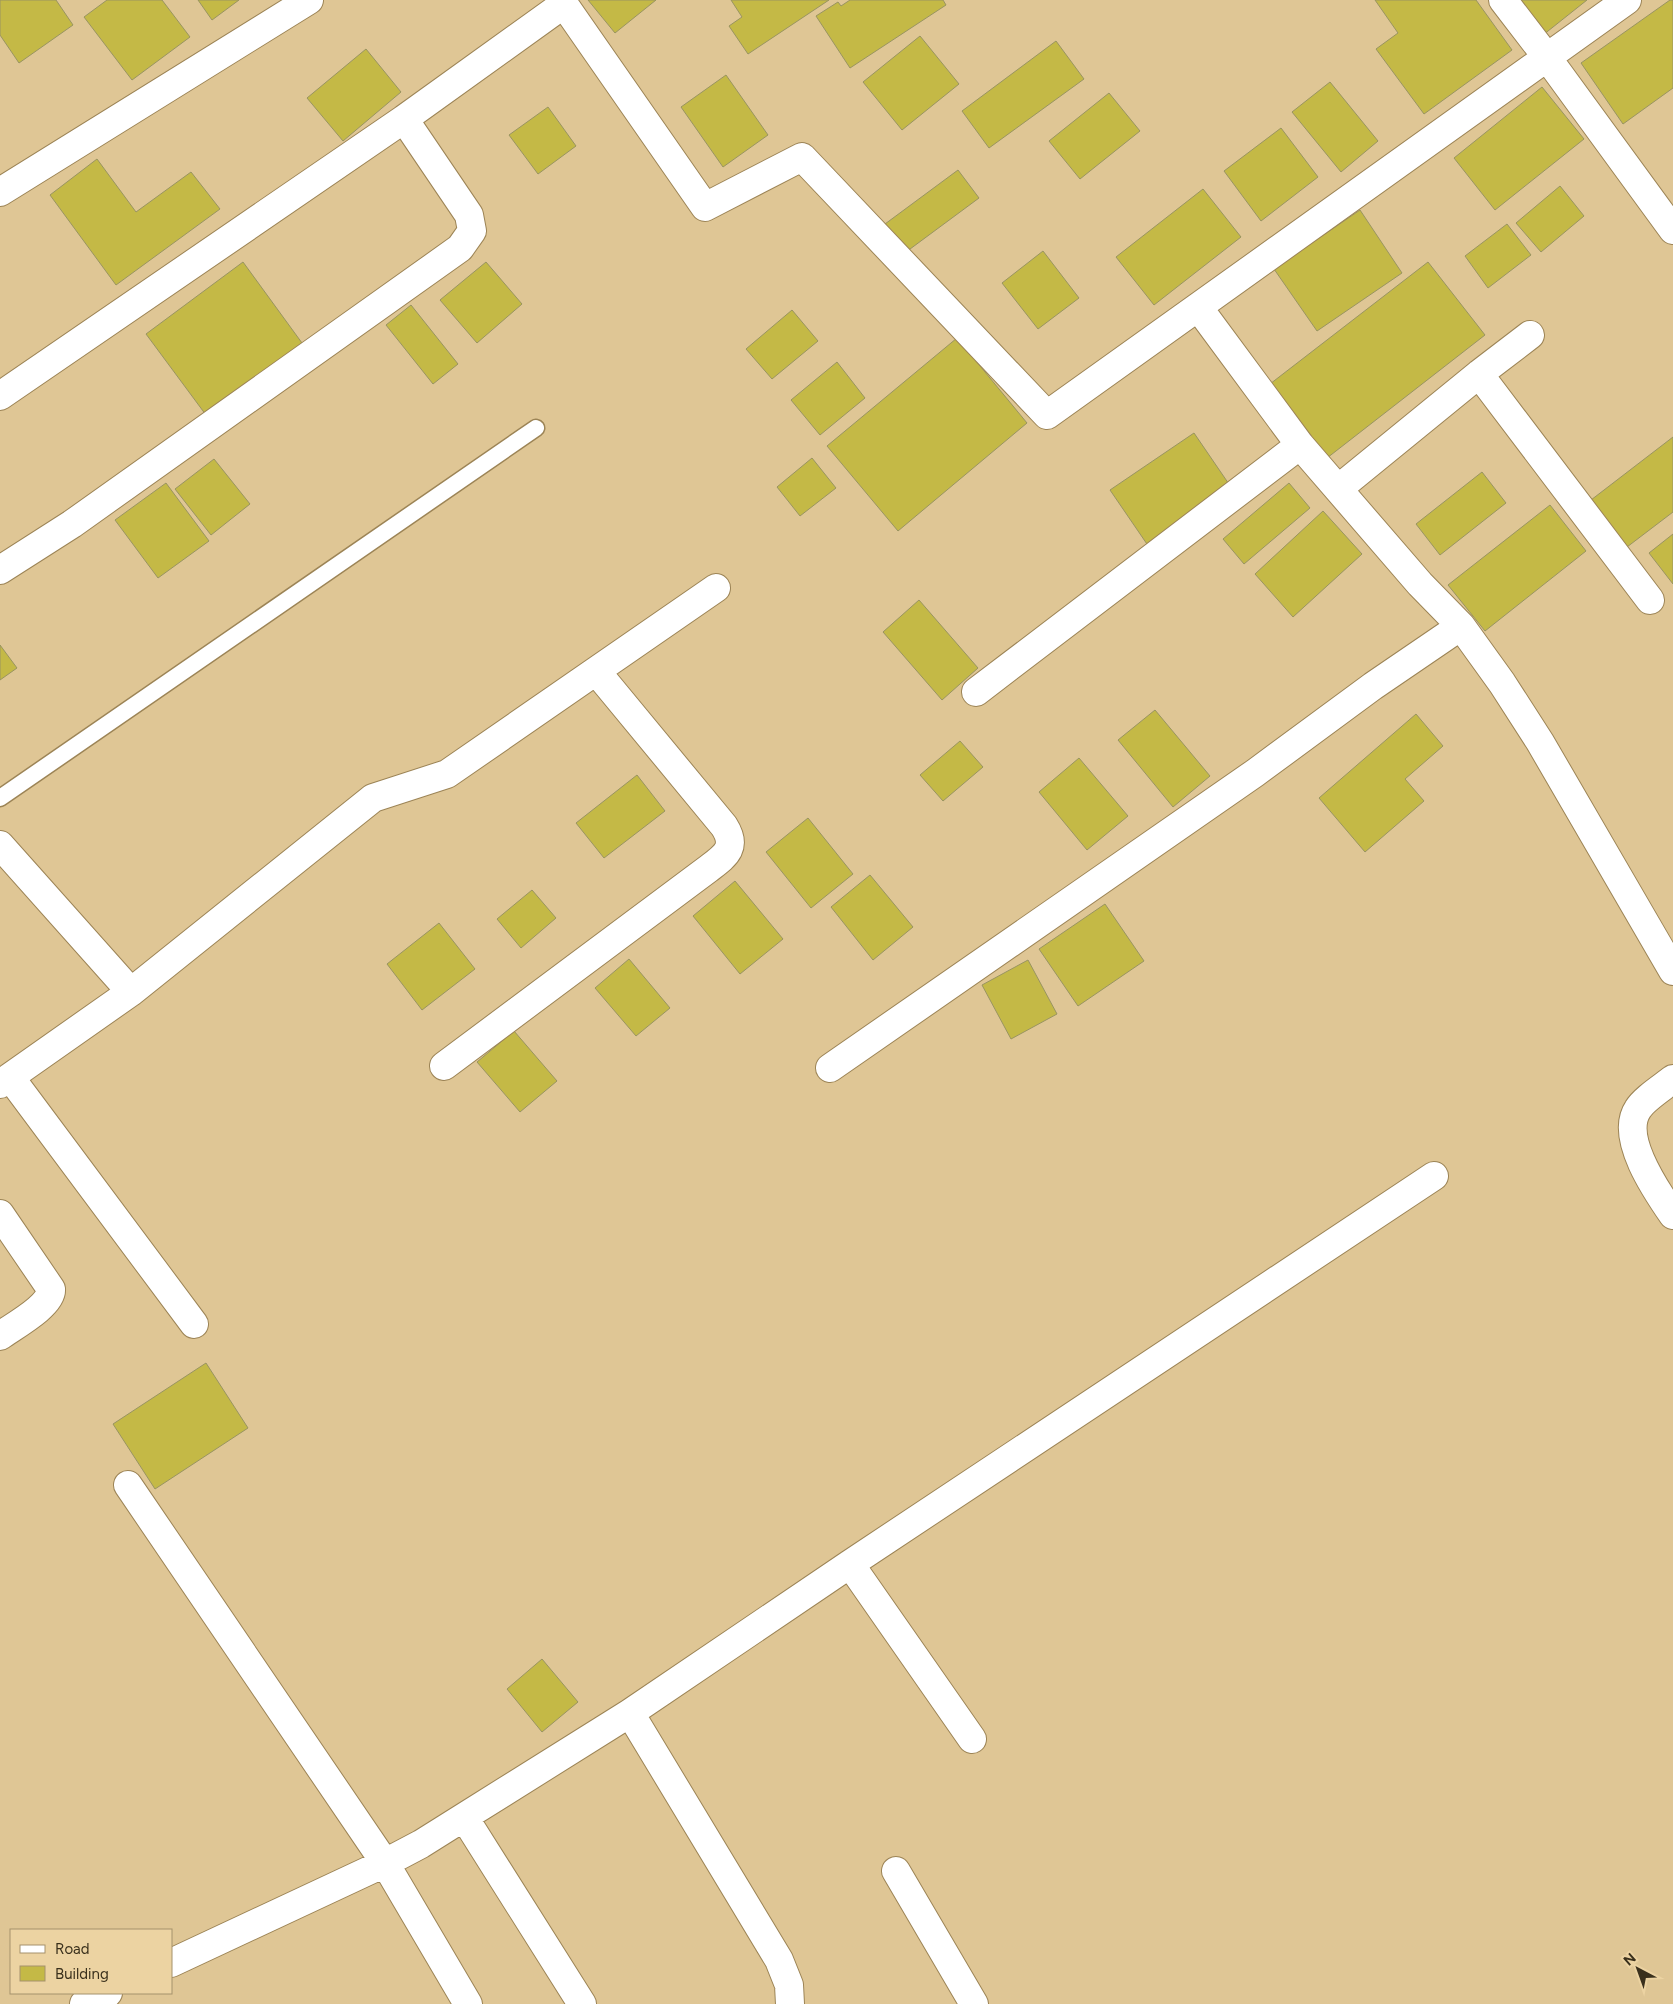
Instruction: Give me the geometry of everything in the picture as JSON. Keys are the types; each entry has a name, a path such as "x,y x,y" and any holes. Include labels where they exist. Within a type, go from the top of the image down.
{"street":[{"path":"0,192 309,0"},
{"path":"1503,0 1673,230"},
{"path":"0,396 404,119 563,2 705,207 802,157 1047,415 1546,56 1627,0"},
{"path":"0,570 72,524 460,248 472,232 470,215 404,119"},
{"path":"1198,307 1300,445 1420,584 1461,626 1502,683 1540,742 1673,971"},
{"path":"1338,489 1530,335"},
{"path":"1479,374 1650,600"},
{"path":"976,692 1300,445"},
{"path":"194,1324 5,1081 131,992 373,798 447,774 716,588"},
{"path":"830,1068 1255,773 1372,686 1461,626"},
{"path":"444,1066 719,860 729,850 730,839 724,826 596,671"},
{"path":"0,845 131,992"},
{"path":"1673,1079 1638,1109 1632,1125 1634,1141 1652,1183 1673,1215"},
{"path":"172,1963 422,1844 630,1713 850,1564 1434,1176"},
{"path":"0,1214 49,1285 52,1294 47,1303 0,1336"},
{"path":"128,1485 385,1863 468,2004"},
{"path":"850,1564 972,1739"},
{"path":"630,1713 779,1960 790,1985 790,2004"},
{"path":"464,1817 582,2004"},
{"path":"896,1871 974,2004"},
{"path":"84,2004 106,1994"}],"lane":[{"path":"0,798 536,428"}],"building":[{"path":"0,0 56,0 73,25 19,63 0,35"},
{"path":"107,0 162,0 190,37 132,80 84,17"},
{"path":"198,0 239,0 212,20"},
{"path":"588,0 656,0 615,33"},
{"path":"731,0 829,0 748,54 729,26 742,17"},
{"path":"850,0 943,0 946,5 850,68 816,16 838,2 841,6"},
{"path":"1375,0 1476,0 1512,50 1424,114 1376,49 1398,33"},
{"path":"1515,0 1587,0 1543,35"},
{"path":"1670,0 1673,0 1673,88 1623,124 1581,63"},
{"path":"920,36 959,84 902,130 863,82"},
{"path":"1056,41 1084,79 989,148 962,111"},
{"path":"366,49 401,92 343,141 307,98"},
{"path":"726,75 768,135 723,167 681,107"},
{"path":"1330,82 1378,141 1341,172 1292,112"},
{"path":"1542,87 1584,139 1495,210 1454,158"},
{"path":"1109,93 1140,131 1080,179 1049,141"},
{"path":"548,107 576,146 538,174 509,135"},
{"path":"1281,128 1318,177 1261,221 1224,171"},
{"path":"97,159 136,212 191,172 220,209 116,285 50,195"},
{"path":"958,170 979,198 906,252 885,224"},
{"path":"1560,186 1584,216 1541,252 1516,223"},
{"path":"1203,189 1241,237 1154,305 1116,257"},
{"path":"1360,210 1402,273 1317,331 1274,269"},
{"path":"1507,224 1531,255 1488,288 1465,256"},
{"path":"1043,251 1079,298 1038,329 1002,283"},
{"path":"243,262 302,343 206,415 146,334"},
{"path":"486,262 522,304 477,343 440,300"},
{"path":"1428,262 1485,335 1327,458 1270,384"},
{"path":"411,305 458,364 433,384 386,325"},
{"path":"792,310 818,341 772,379 746,349"},
{"path":"957,338 1027,423 898,531 827,446"},
{"path":"837,362 865,398 820,435 791,400"},
{"path":"1194,433 1233,490 1149,547 1110,490"},
{"path":"1673,437 1673,512 1627,547 1591,500"},
{"path":"812,458 836,488 800,516 777,487"},
{"path":"214,459 250,504 211,535 175,489"},
{"path":"1482,472 1506,503 1440,555 1416,524"},
{"path":"166,483 209,541 158,578 115,520"},
{"path":"1289,483 1310,508 1244,564 1223,539"},
{"path":"1550,505 1586,551 1485,631 1448,585"},
{"path":"1323,511 1362,554 1293,617 1255,574"},
{"path":"1673,534 1673,584 1649,553"},
{"path":"919,600 978,668 942,700 883,632"},
{"path":"0,645 17,668 0,680"},
{"path":"1155,710 1210,776 1173,807 1118,740"},
{"path":"1416,714 1443,746 1405,779 1424,801 1365,852 1319,798"},
{"path":"960,741 983,767 943,801 920,775"},
{"path":"1079,758 1128,816 1087,850 1039,792"},
{"path":"637,775 665,811 604,858 576,823"},
{"path":"808,818 853,874 811,908 766,852"},
{"path":"870,875 913,927 873,960 831,907"},
{"path":"735,881 783,939 740,974 693,916"},
{"path":"532,890 556,918 521,948 497,919"},
{"path":"1105,904 1144,961 1078,1006 1039,949"},
{"path":"439,923 475,969 422,1010 387,964"},
{"path":"629,959 670,1008 636,1036 595,988"},
{"path":"1028,960 1057,1014 1011,1039 982,985"},
{"path":"514,1031 557,1081 520,1112 477,1062"},
{"path":"206,1363 248,1428 155,1489 113,1424"},
{"path":"542,1659 578,1702 542,1732 507,1689"}]}
